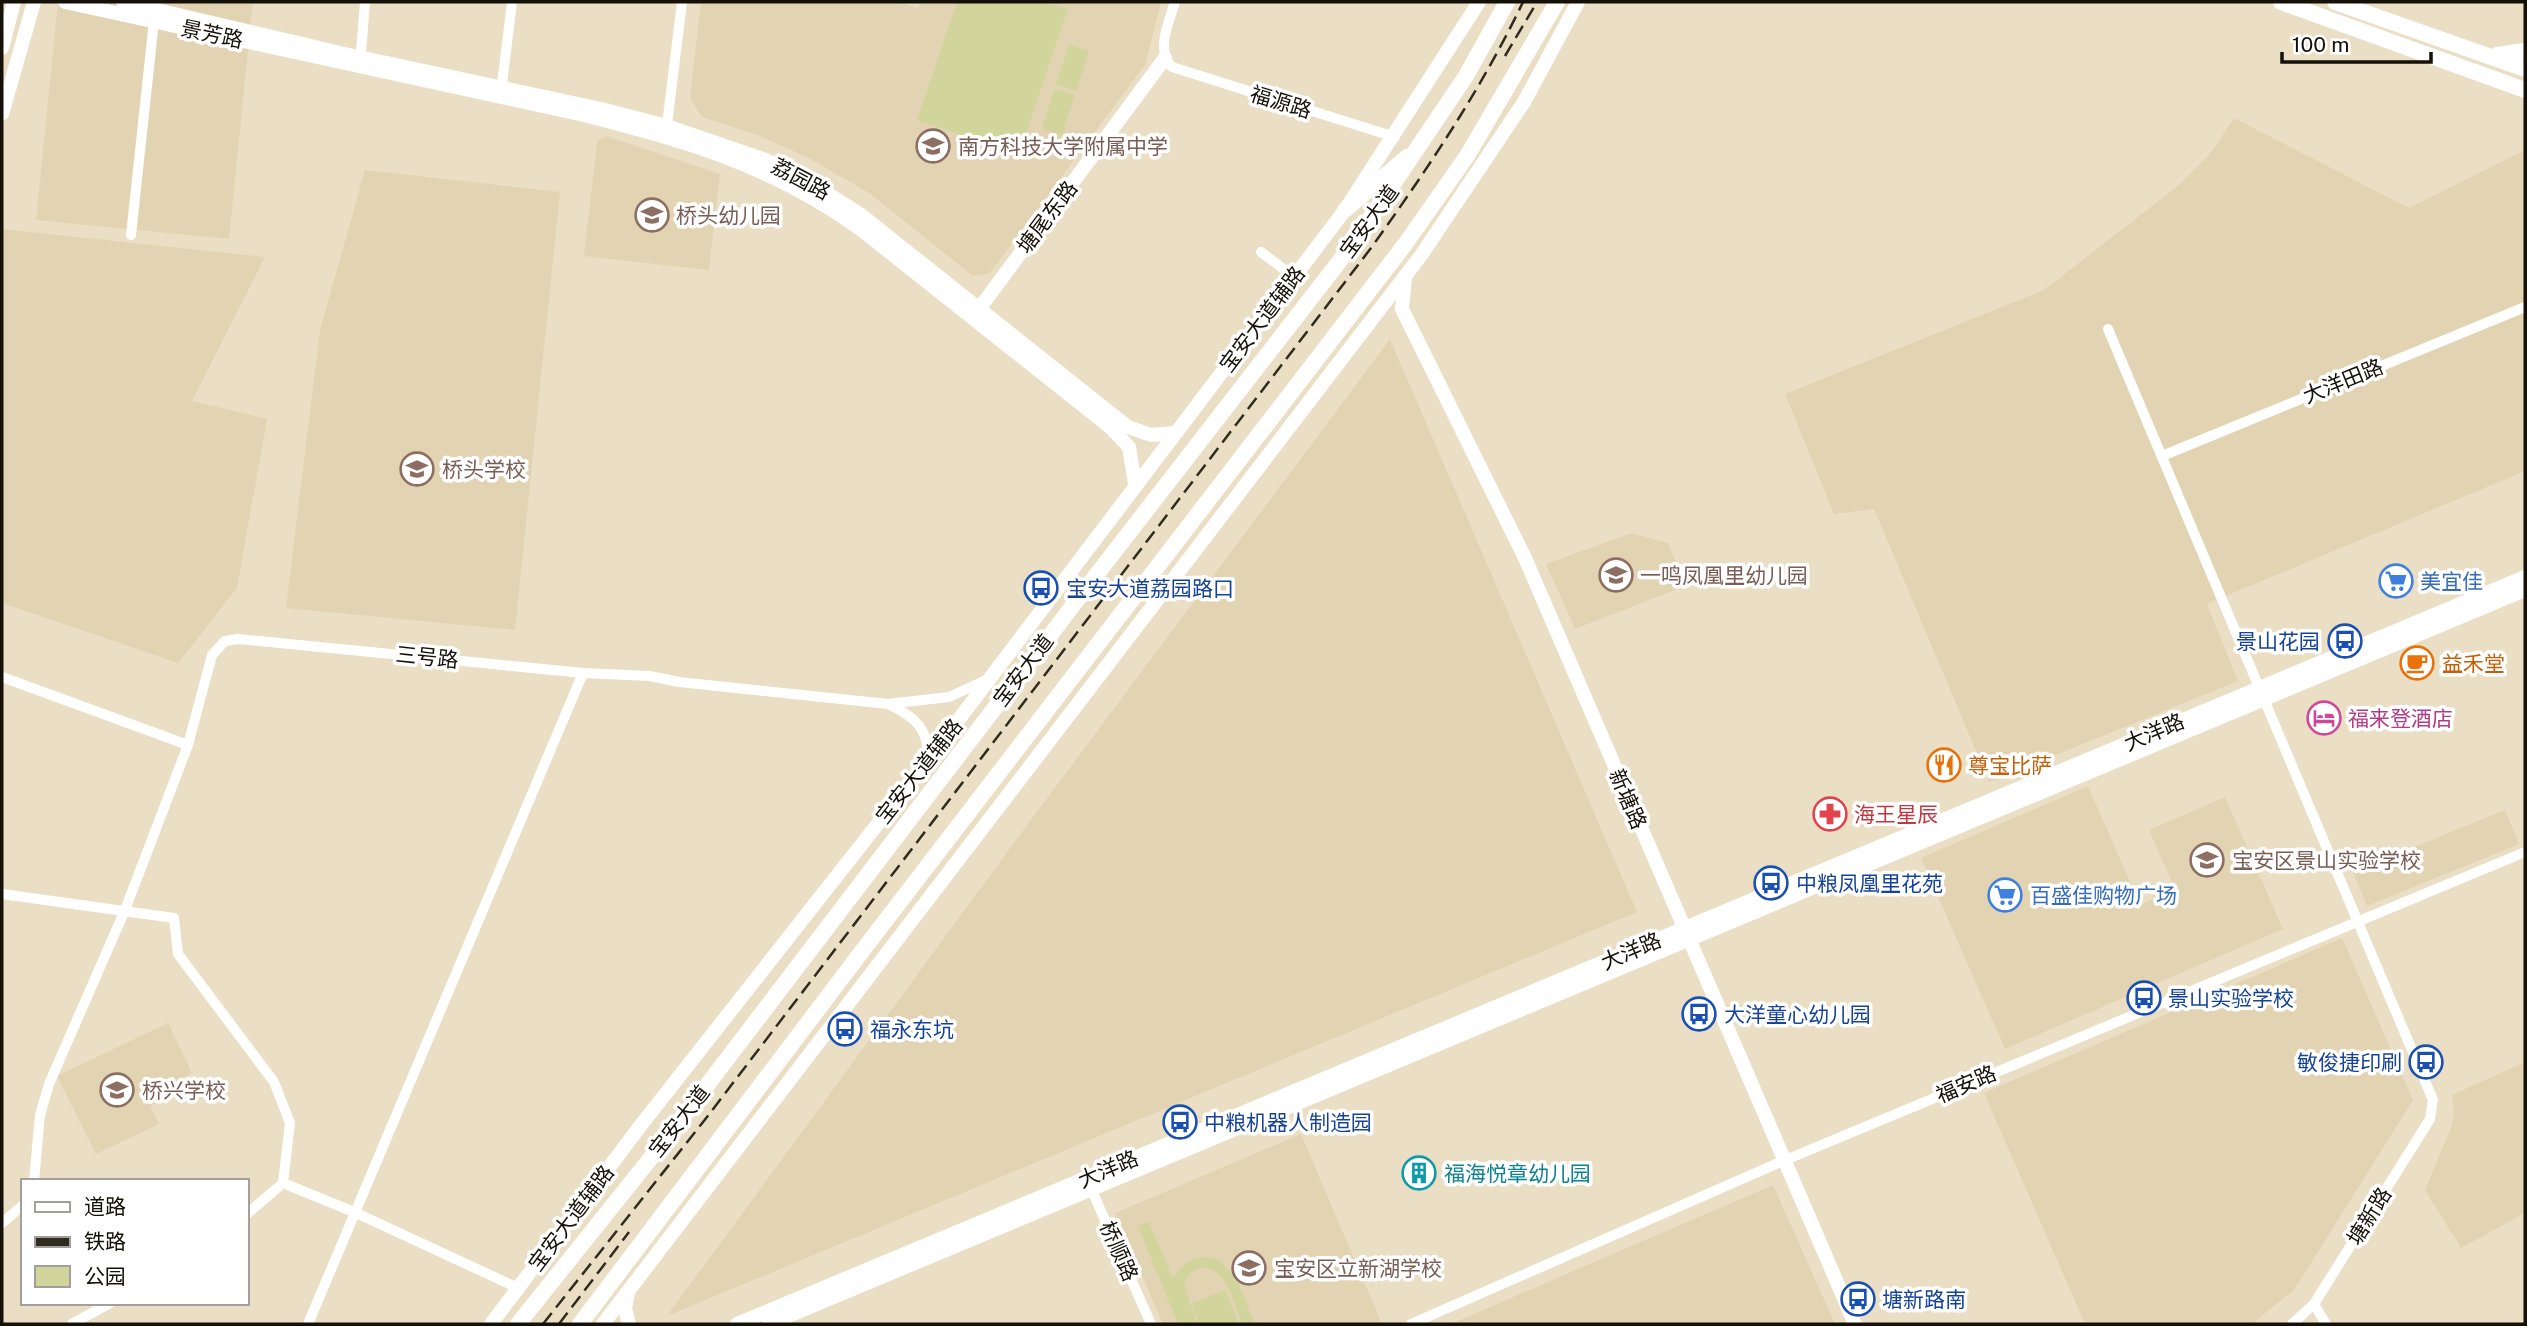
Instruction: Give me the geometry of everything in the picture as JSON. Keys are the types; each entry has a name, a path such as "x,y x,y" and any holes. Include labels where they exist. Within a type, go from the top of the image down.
{"main road":[{"name":"宝安大道","path":"518,1324 666,1139 1087,587 1352,246 1466,76 1507,2"},
{"name":"宝安大道","path":"580,1324 866,946 1406,243 1467,156 1557,2"},
{"path":"2281,2 2525,90"},
{"path":"2335,2 2525,69"},
{"path":"2480,53 2505,55 2525,51"},
{"path":"1345,211 1422,144"}],"street":[{"path":"2,48 14,2"},
{"path":"2,114 34,2"},
{"name":"景芳路","path":"65,2 155,11"},
{"name":"景芳路","path":"123,2 360,62"},
{"path":"360,62 365,2"},
{"path":"501,92 512,2"},
{"path":"666,131 682,2"},
{"name":"塘尾东路","path":"979,309 1167,61 1164,44 1175,2"},
{"name":"宝安大道辅路","path":"491,1324 641,1125 928,760 1135,484 1345,211 1395,137 1479,2"},
{"path":"603,1324 1405,277 1484,166 1524,102 1578,2"},
{"path":"131,235 155,11"},
{"name":"福源路","path":"1167,61 1185,73 1395,137"},
{"name":"荔园路","path":"360,62 666,131 763,159 825,190 861,215 1128,427 1151,435 1174,433"},
{"name":"荔园路","path":"666,131 800,188 863,231 1120,436 1131,454 1135,484"},
{"path":"1261,252 1294,277"},
{"name":"新塘路","path":"1405,277 1402,309 1525,558 1855,1324"},
{"name":"大洋田路","path":"2162,456 2525,307"},
{"path":"2108,329 2358,922"},
{"name":"大洋路","path":"2262,694 2525,577"},
{"name":"大洋路","path":"769,1324 1089,1184 1686,934 2262,694 2525,590"},
{"name":"三号路","path":"188,745 212,655 225,641 238,639 583,673 650,676 679,682 888,704 949,696 991,676"},
{"path":"308,1324 583,673"},
{"path":"2,677 188,745 125,911 49,1084 40,1115 34,1179"},
{"name":"三号路","path":"888,704 920,723 926,733 928,760"},
{"name":"福安路","path":"1411,1324 1783,1161 2525,852"},
{"path":"2,894 174,918 178,954 274,1082 290,1124 283,1183 248,1213"},
{"name":"塘新路","path":"2292,1324 2314,1304 2430,1119 2433,1100 2358,922"},
{"path":"283,1183 354,1212 518,1288"},
{"name":"大洋路","path":"737,1324 1089,1184"},
{"name":"桥顺路","path":"1089,1184 1151,1324"},
{"path":"2,1223 21,1207"},
{"path":"628,1292 625,1308 629,1324"},
{"path":"2314,1304 2326,1324"},
{"path":"72,1324 106,1305"}],"shaded area":[{"path":"58,2 253,2 229,239 36,220"},
{"name":"南方科技大学附属中学","path":"701,2 898,2 918,8 921,2 1161,2 1145,65 990,273 973,276 869,193 807,157 757,135 702,117 690,98"},
{"path":"2234,118 2409,208 2525,150 2525,471 2207,604 2238,681 1989,782 1874,509 1834,514 1785,394 2044,290 2179,185 2210,154"},
{"name":"桥头幼儿园","path":"606,136 720,174 709,270 584,256 597,142"},
{"name":"桥头学校","path":"365,170 560,192 515,630 286,608 320,330"},
{"path":"2,229 265,257 192,401 267,419 237,588 178,663 2,603"},
{"path":"1390,339 1637,912 667,1316 1013,844"},
{"name":"一鸣凤凰里幼儿园","path":"1632,533 1668,543 1685,586 1575,629 1546,564"},
{"path":"2088,786 2140,905 2175,889 2149,830 2225,797 2283,929 2005,1049 1921,858"},
{"path":"2505,810 2519,844 2367,906 2353,872"},
{"path":"2342,938 2413,1100 2294,1290 2252,1324 2085,1324 1984,1093"},
{"name":"桥兴学校","path":"168,1023 192,1073 168,1085 173,1096 150,1106 159,1124 96,1154 57,1076"},
{"path":"2525,1062 2525,1213 2461,1248 2425,1190 2452,1125 2452,1095"},
{"name":"宝安区立新湖学校","path":"1301,1134 1382,1324 1163,1324 1115,1213"},
{"path":"1773,1185 1835,1324 1451,1324 1638,1243"}],"green space":[{"path":"957,2 1045,2 1068,9 1019,154 917,120"},
{"path":"1069,44 1089,51 1076,91 1056,84"},
{"path":"1055,89 1075,95 1062,135 1042,128"},
{"path":"1149,1222 1173,1279 1191,1260 1203,1257 1217,1259 1235,1276 1255,1324 1242,1324 1222,1278 1207,1268 1192,1272 1184,1286 1197,1324 1178,1324 1138,1226"},
{"path":"1225,1290 1239,1324 1200,1324 1191,1304"}],"railway":[{"path":"543,1324 707,1117 1371,248 1453,128 1490,66 1523,2"},
{"path":"1505,56 1537,2"},
{"path":"559,1324 629,1232"}],"place":[{"name":"南方科技大学附属中学","path":"933,146"},
{"name":"桥头幼儿园","path":"652,215"},
{"name":"桥头学校","path":"417,469"},
{"name":"一鸣凤凰里幼儿园","path":"1616,575"},
{"name":"美宜佳","path":"2396,581"},
{"name":"宝安大道荔园路口","path":"1041,588"},
{"name":"景山花园","path":"2345,641"},
{"name":"益禾堂","path":"2417,663"},
{"name":"福来登酒店","path":"2324,718"},
{"name":"尊宝比萨","path":"1944,765"},
{"name":"海王星辰","path":"1830,814"},
{"name":"宝安区景山实验学校","path":"2207,860"},
{"name":"中粮凤凰里花苑","path":"1771,883"},
{"name":"百盛佳购物广场","path":"2005,895"},
{"name":"景山实验学校","path":"2144,998"},
{"name":"大洋童心幼儿园","path":"1699,1014"},
{"name":"福永东坑","path":"845,1029"},
{"name":"敏俊捷印刷","path":"2426,1062"},
{"name":"桥兴学校","path":"117,1090"},
{"name":"中粮机器人制造园","path":"1180,1122"},
{"name":"福海悦章幼儿园","path":"1419,1173"},
{"name":"宝安区立新湖学校","path":"1249,1268"},
{"name":"塘新路南","path":"1858,1299"}]}
